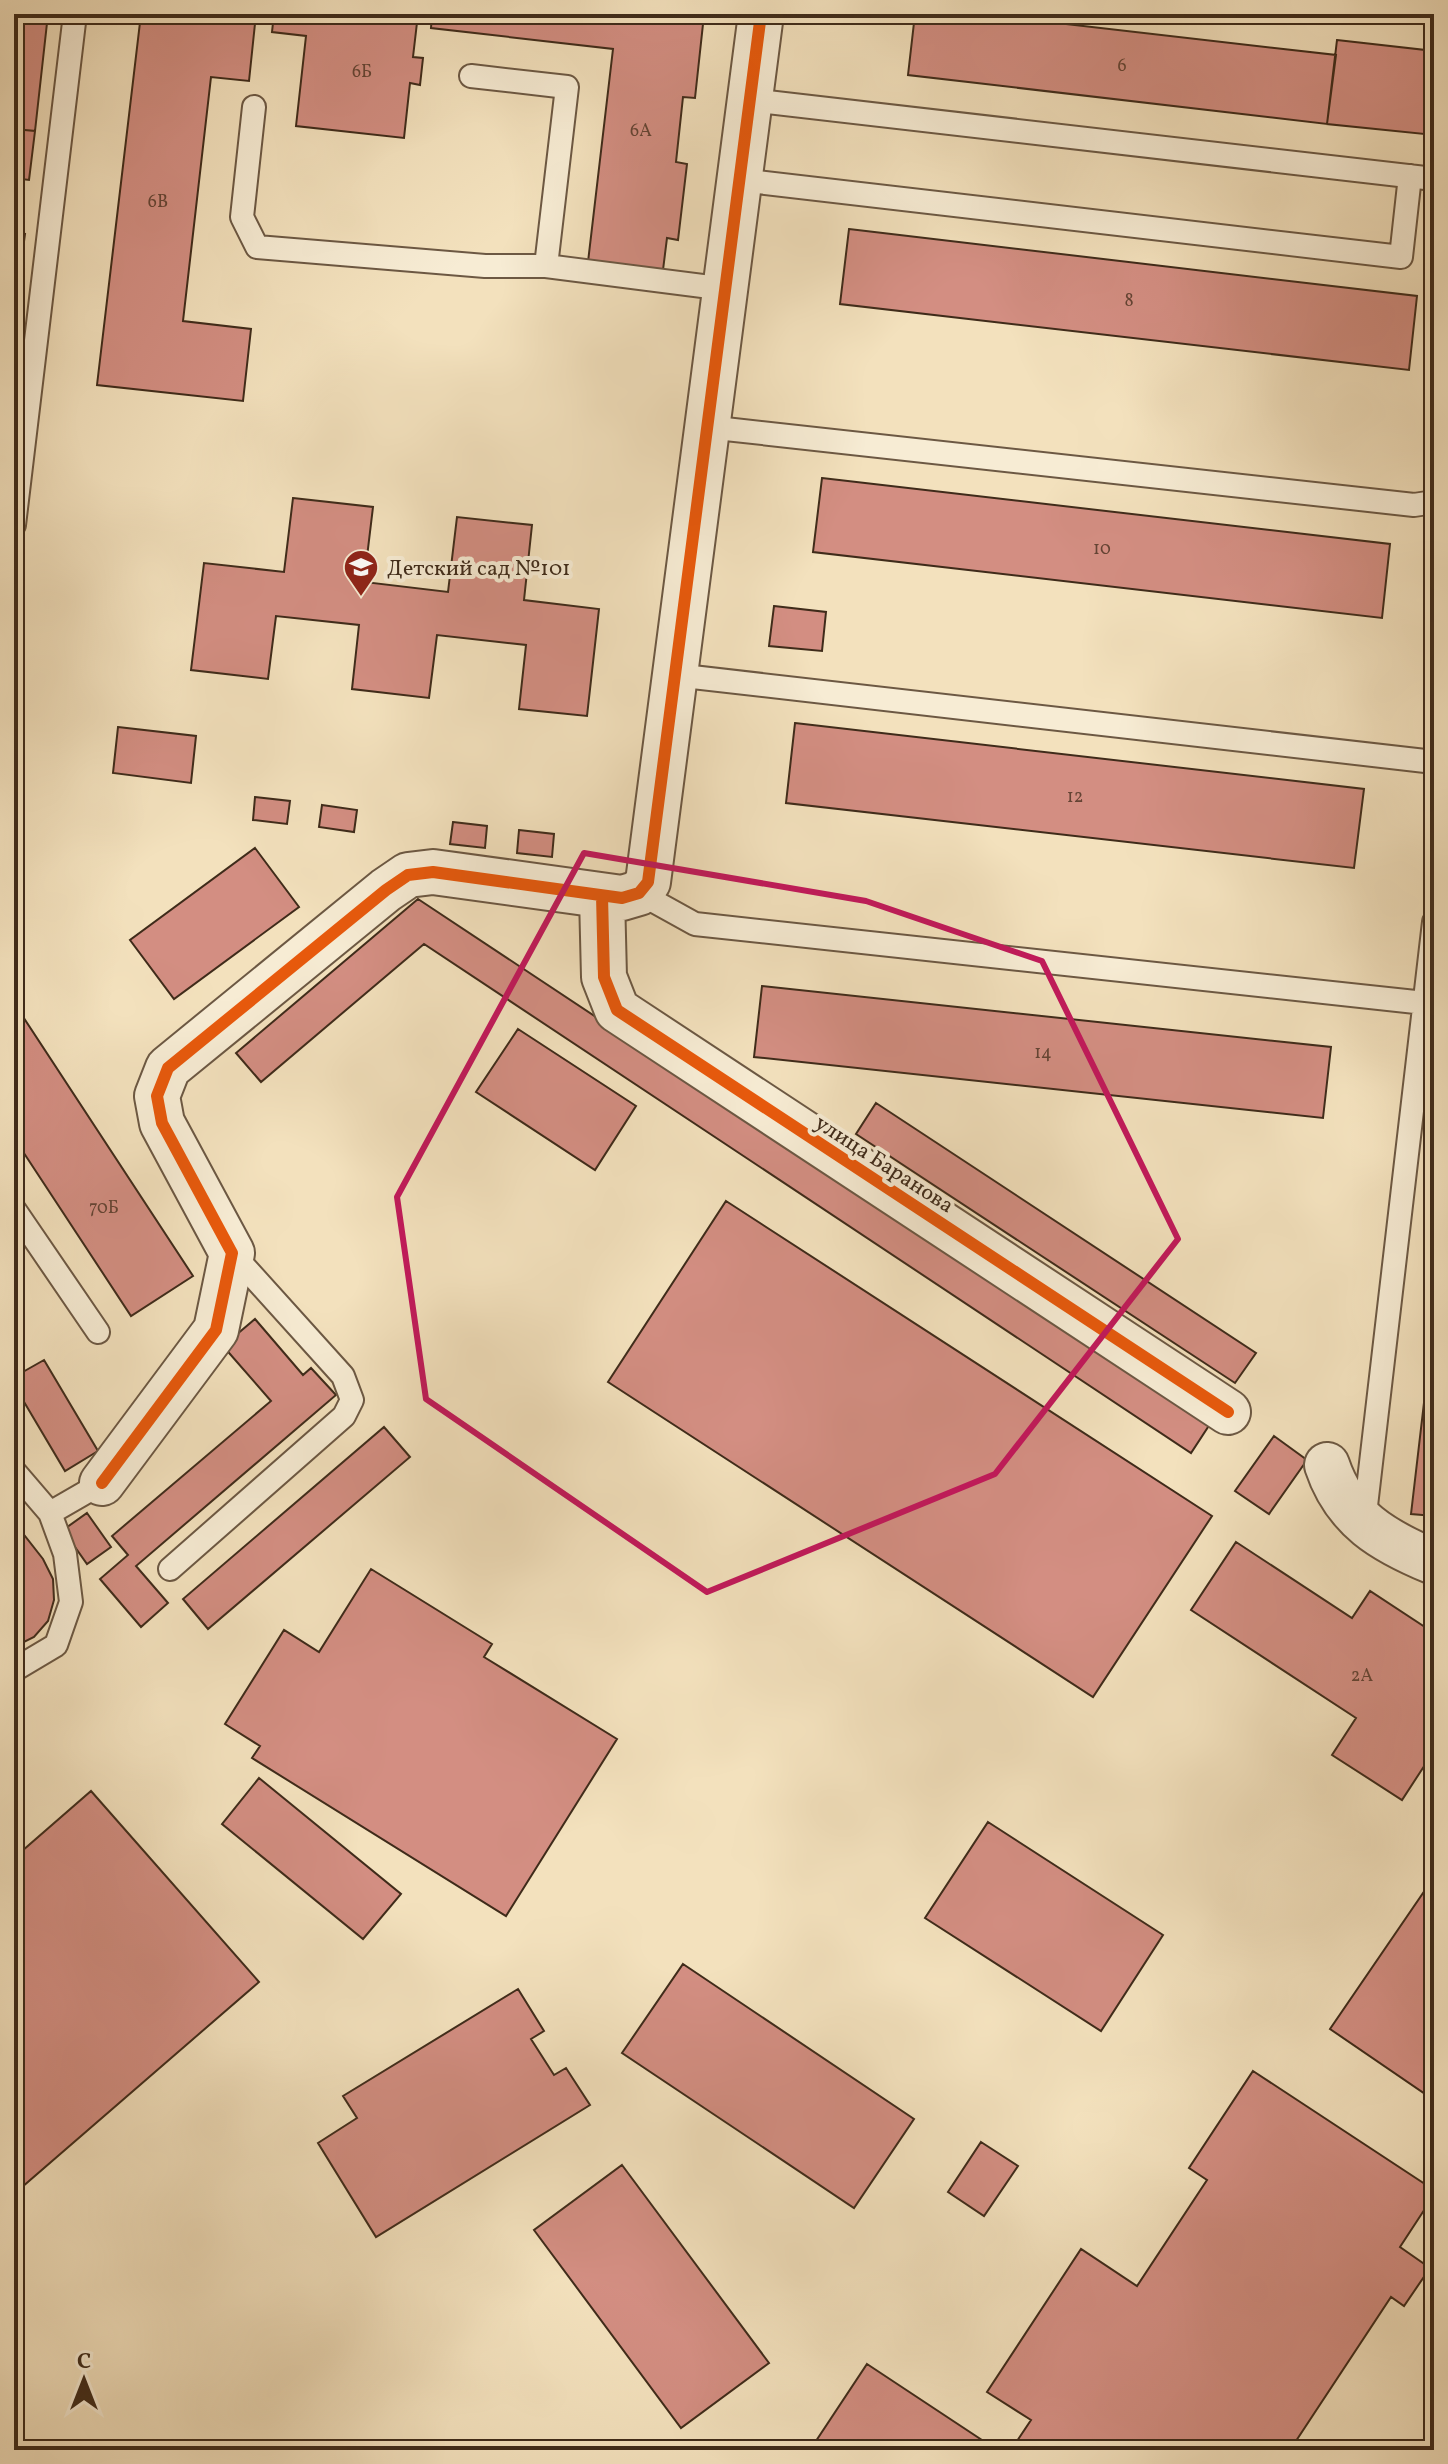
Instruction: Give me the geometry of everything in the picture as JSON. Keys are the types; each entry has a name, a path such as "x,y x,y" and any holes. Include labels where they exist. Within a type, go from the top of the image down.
{"street":[{"path":"102,1483 216,1330 232,1253 162,1123 157,1096 168,1068 408,875 433,872 620,895 648,882 761,14"},
{"name":"улица Баранова","path":"620,895 604,977 617,1010 1228,1412"},
{"path":"1327,1465 1341,1498 1364,1524 1407,1551 1434,1562"}],"lane":[{"path":"14,525 75,14"},
{"path":"471,76 567,87 546,266"},
{"path":"750,100 1434,179"},
{"path":"254,107 242,217 257,247 485,266 546,266 726,289"},
{"path":"740,180 1401,257 1410,176"},
{"path":"707,427 1414,505 1434,502"},
{"path":"675,675 1434,762"},
{"path":"620,895 695,924 1429,1003"},
{"path":"1364,1524 1429,1003 1434,922"},
{"path":"14,1209 98,1332"},
{"path":"170,1569 344,1416 352,1400 343,1376 232,1253"},
{"path":"14,1471 50,1513 65,1554 71,1602 56,1645 14,1670"},
{"path":"50,1513 102,1483"}],"highlighted area":[{"path":"584,853 866,901 1042,961 1178,1239 995,1474 707,1592 426,1399 397,1197"}],"building":[{"path":"14,14 48,14 35,131 14,129"},
{"path":"141,14 256,14 249,81 211,77 183,321 251,329 243,401 97,385"},
{"path":"274,14 418,14 413,57 423,58 420,85 410,83 404,138 296,126 306,36 272,32"},
{"path":"432,14 693,14 692,22 703,24 695,98 683,97 676,162 687,164 678,240 667,238 663,270 588,262 613,49 431,28"},
{"path":"915,14 979,14 1336,55 1327,124 908,75"},
{"path":"1337,40 1434,51 1434,135 1327,124"},
{"path":"14,129 35,131 29,180 14,178"},
{"path":"849,229 1417,296 1409,370 840,304"},
{"path":"14,233 25,234 19,279 14,279"},
{"path":"822,478 1390,544 1382,618 813,552"},
{"path":"293,498 373,507 364,582 448,592 457,517 532,525 524,600 599,609 587,716 519,709 526,645 437,635 429,698 352,689 359,625 276,616 268,679 191,670 204,563 284,572"},
{"path":"774,606 826,612 822,651 769,646"},
{"path":"795,723 1364,789 1354,868 786,803"},
{"path":"118,727 196,736 191,783 113,773"},
{"path":"255,797 290,801 287,824 253,820"},
{"path":"322,805 357,810 354,832 319,827"},
{"path":"453,822 487,826 485,848 450,844"},
{"path":"519,830 554,834 552,857 517,853"},
{"path":"255,848 299,907 174,999 130,940"},
{"path":"418,899 1210,1424 1191,1453 424,944 261,1082 236,1053"},
{"path":"762,986 1331,1047 1323,1118 754,1057"},
{"path":"14,1003 193,1276 131,1316 14,1138"},
{"path":"518,1029 636,1106 595,1170 476,1092"},
{"path":"876,1103 1256,1353 1235,1383 856,1134"},
{"path":"726,1201 1212,1516 1093,1697 608,1382"},
{"path":"1434,1317 1434,1516 1411,1514"},
{"path":"255,1319 303,1375 311,1368 336,1395 136,1566 168,1603 141,1627 100,1579 128,1555 112,1536 271,1401 223,1346"},
{"path":"44,1360 98,1451 65,1471 14,1385 14,1377"},
{"path":"384,1427 410,1457 208,1629 183,1599"},
{"path":"1274,1436 1307,1460 1269,1514 1235,1491"},
{"path":"87,1513 111,1547 87,1564 63,1530"},
{"path":"14,1522 43,1559 53,1579 54,1600 48,1621 34,1637 14,1647"},
{"path":"1236,1542 1352,1618 1370,1591 1434,1633 1434,1751 1402,1800 1332,1755 1356,1718 1191,1610"},
{"path":"371,1569 492,1644 484,1657 617,1739 506,1916 252,1758 260,1746 225,1724 284,1630 319,1652"},
{"path":"259,1778 401,1894 363,1939 222,1824"},
{"path":"91,1791 259,1982 14,2194 14,1858"},
{"path":"988,1822 1163,1935 1101,2031 925,1918"},
{"path":"1434,1877 1434,2100 1330,2029"},
{"path":"683,1964 914,2119 854,2208 622,2053"},
{"path":"518,1989 544,2031 531,2039 554,2075 566,2068 590,2105 376,2237 318,2143 357,2118 343,2096"},
{"path":"1253,2071 1434,2190 1434,2195 1400,2247 1430,2268 1404,2306 1391,2297 1290,2450 1011,2450 1031,2420 987,2392 1081,2249 1137,2286 1207,2180 1189,2168"},
{"path":"981,2142 1018,2166 984,2216 948,2192"},
{"path":"622,2165 769,2363 681,2428 534,2230"},
{"path":"867,2364 997,2450 810,2450"}],"cycle path":[{"path":"102,1483 216,1330 232,1253 162,1123 157,1096 168,1068 408,875 433,872 622,898 639,893 648,882 761,14"},
{"path":"602,896 604,977 617,1010 1228,1412"}],"place":[{"name":"Детский сад №101","path":"361,598"}]}
